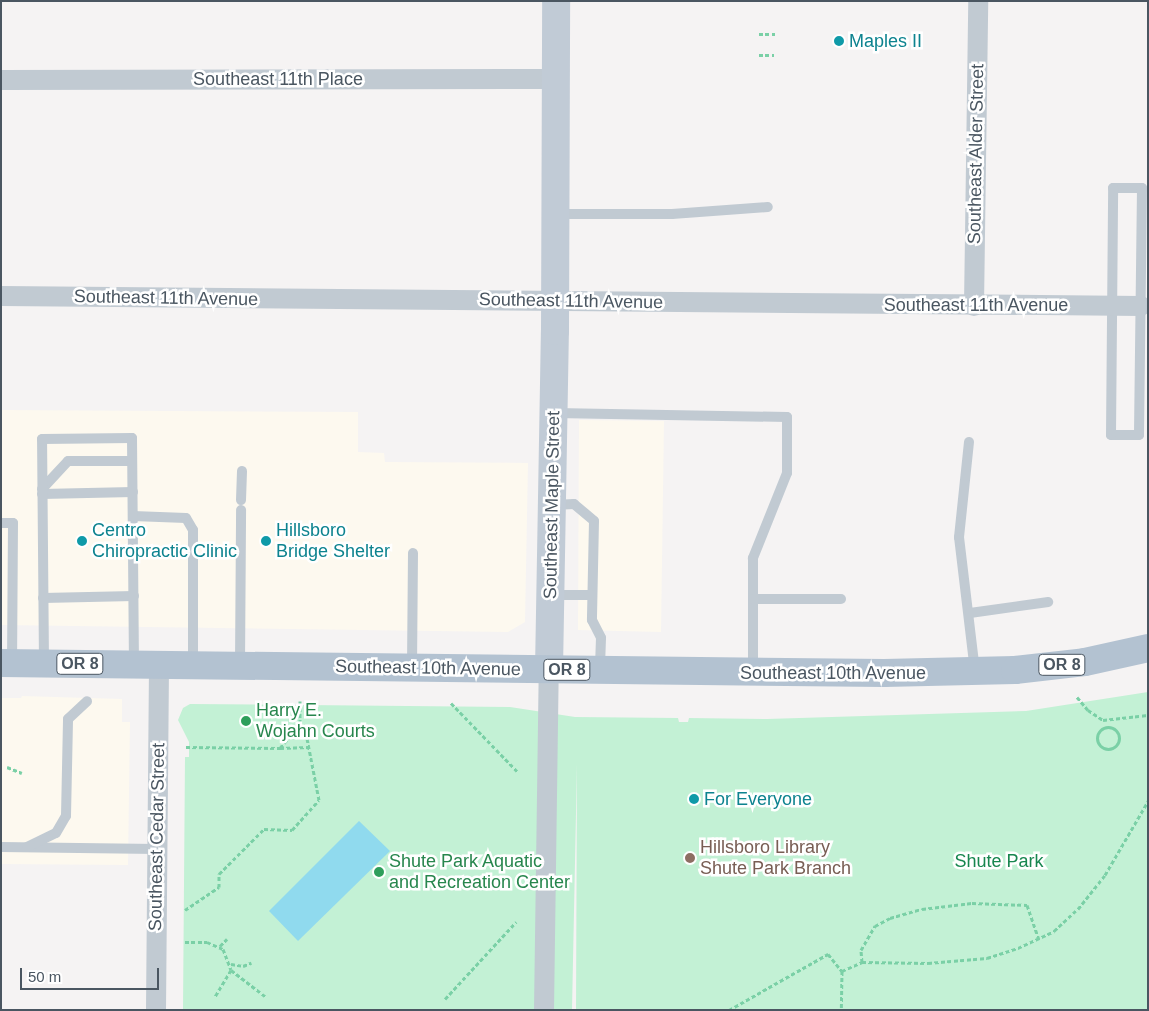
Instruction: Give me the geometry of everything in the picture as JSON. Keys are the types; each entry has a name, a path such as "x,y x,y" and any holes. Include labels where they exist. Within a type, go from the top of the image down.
{"main road":[{"name":"OR 8","path":"975,672 1049,666 1148,648"},
{"name":"Southeast 10th Avenue","path":"7,663 753,673 975,672"}],"street":[{"name":"Southeast Maple Street","path":"544,1010 554,413 556,1"},
{"name":"Southeast Alder Street","path":"974,306 978,1"},
{"name":"Southeast 11th Place","path":"1,80 556,78"},
{"name":"Southeast 11th Avenue","path":"1,296 1141,306"},
{"name":"Southeast Cedar Street","path":"147,665 157,849 156,1010"}],"lane":[{"path":"1114,188 1142,188 1141,306 1139,435 1111,434 1114,188"},
{"path":"554,214 672,214 768,207"},
{"path":"554,413 787,417 787,473 753,558 753,673"},
{"path":"44,664 42,439 132,438 134,596 147,665"},
{"path":"968,442 959,538 970,612 975,672"},
{"path":"42,491 68,461 132,461"},
{"path":"240,666 242,471"},
{"path":"42,491 132,492"},
{"path":"552,505 574,504 594,521 592,620 601,638 600,671"},
{"path":"133,516 186,518 193,530 193,665"},
{"path":"1,523 13,523 7,663"},
{"path":"412,553 412,668"},
{"path":"551,595 592,595"},
{"path":"43,598 134,596"},
{"path":"753,599 841,599"},
{"path":"970,612 1048,602"},
{"path":"27,847 56,832 66,816 68,719 87,700"},
{"path":"1,847 157,849"}],"path":[{"path":"759,34 774,34"},
{"path":"759,55 774,55"},
{"path":"1077,697 1097,718 1108,721 1148,715"},
{"path":"185,910 218,887 218,874 264,829 292,830 319,800 309,747 300,724 300,700"},
{"path":"451,703 517,771"},
{"path":"1108,721 1109,726 1120,735 1119,743 1110,749 1102,747 1097,738 1100,731 1109,726"},
{"path":"280,748 300,724"},
{"path":"186,747 309,747"},
{"path":"7,767 22,773"},
{"path":"842,971 862,962 928,963 987,958 1039,939 1054,931 1078,909 1104,875 1148,801"},
{"path":"862,962 861,950 875,926 890,918 922,909 972,903 1027,904 1039,939"},
{"path":"445,999 516,922"},
{"path":"220,946 227,939"},
{"path":"185,942 220,946"},
{"path":"216,997 232,970 231,964 220,946"},
{"path":"729,1010 828,954 842,971 841,1010"},
{"path":"231,964 243,966 251,963"},
{"path":"232,970 266,997"}],"shaded area":[{"path":"1,410 358,412 358,452 384,453 385,462 528,463 525,622 508,632 1,625"},
{"path":"579,420 664,421 661,632 578,630"},
{"path":"22,696 122,699 122,722 130,722 128,865 1,864 1,698 21,698"}],"green space":[{"name":"Shute Park","path":"1148,692 1148,1010 576,1010 577,764 572,1010 183,1010 185,757 189,757 189,742 178,720 183,708 190,704 510,707 575,717 678,718 679,722 688,722 689,718 767,719 1026,711"}],"water":[{"path":"359,821 390,851 298,941 269,911"}],"place":[{"name":"Maples II","path":"839,41"},
{"name":"Centro Chiropractic Clinic","path":"82,541"},
{"name":"Hillsboro Bridge Shelter","path":"266,541"},
{"name":"Harry E. Wojahn Courts","path":"246,721"},
{"name":"For Everyone","path":"694,799"},
{"name":"Hillsboro Library Shute Park Branch","path":"690,858"},
{"name":"Shute Park Aquatic and Recreation Center","path":"379,872"}]}
